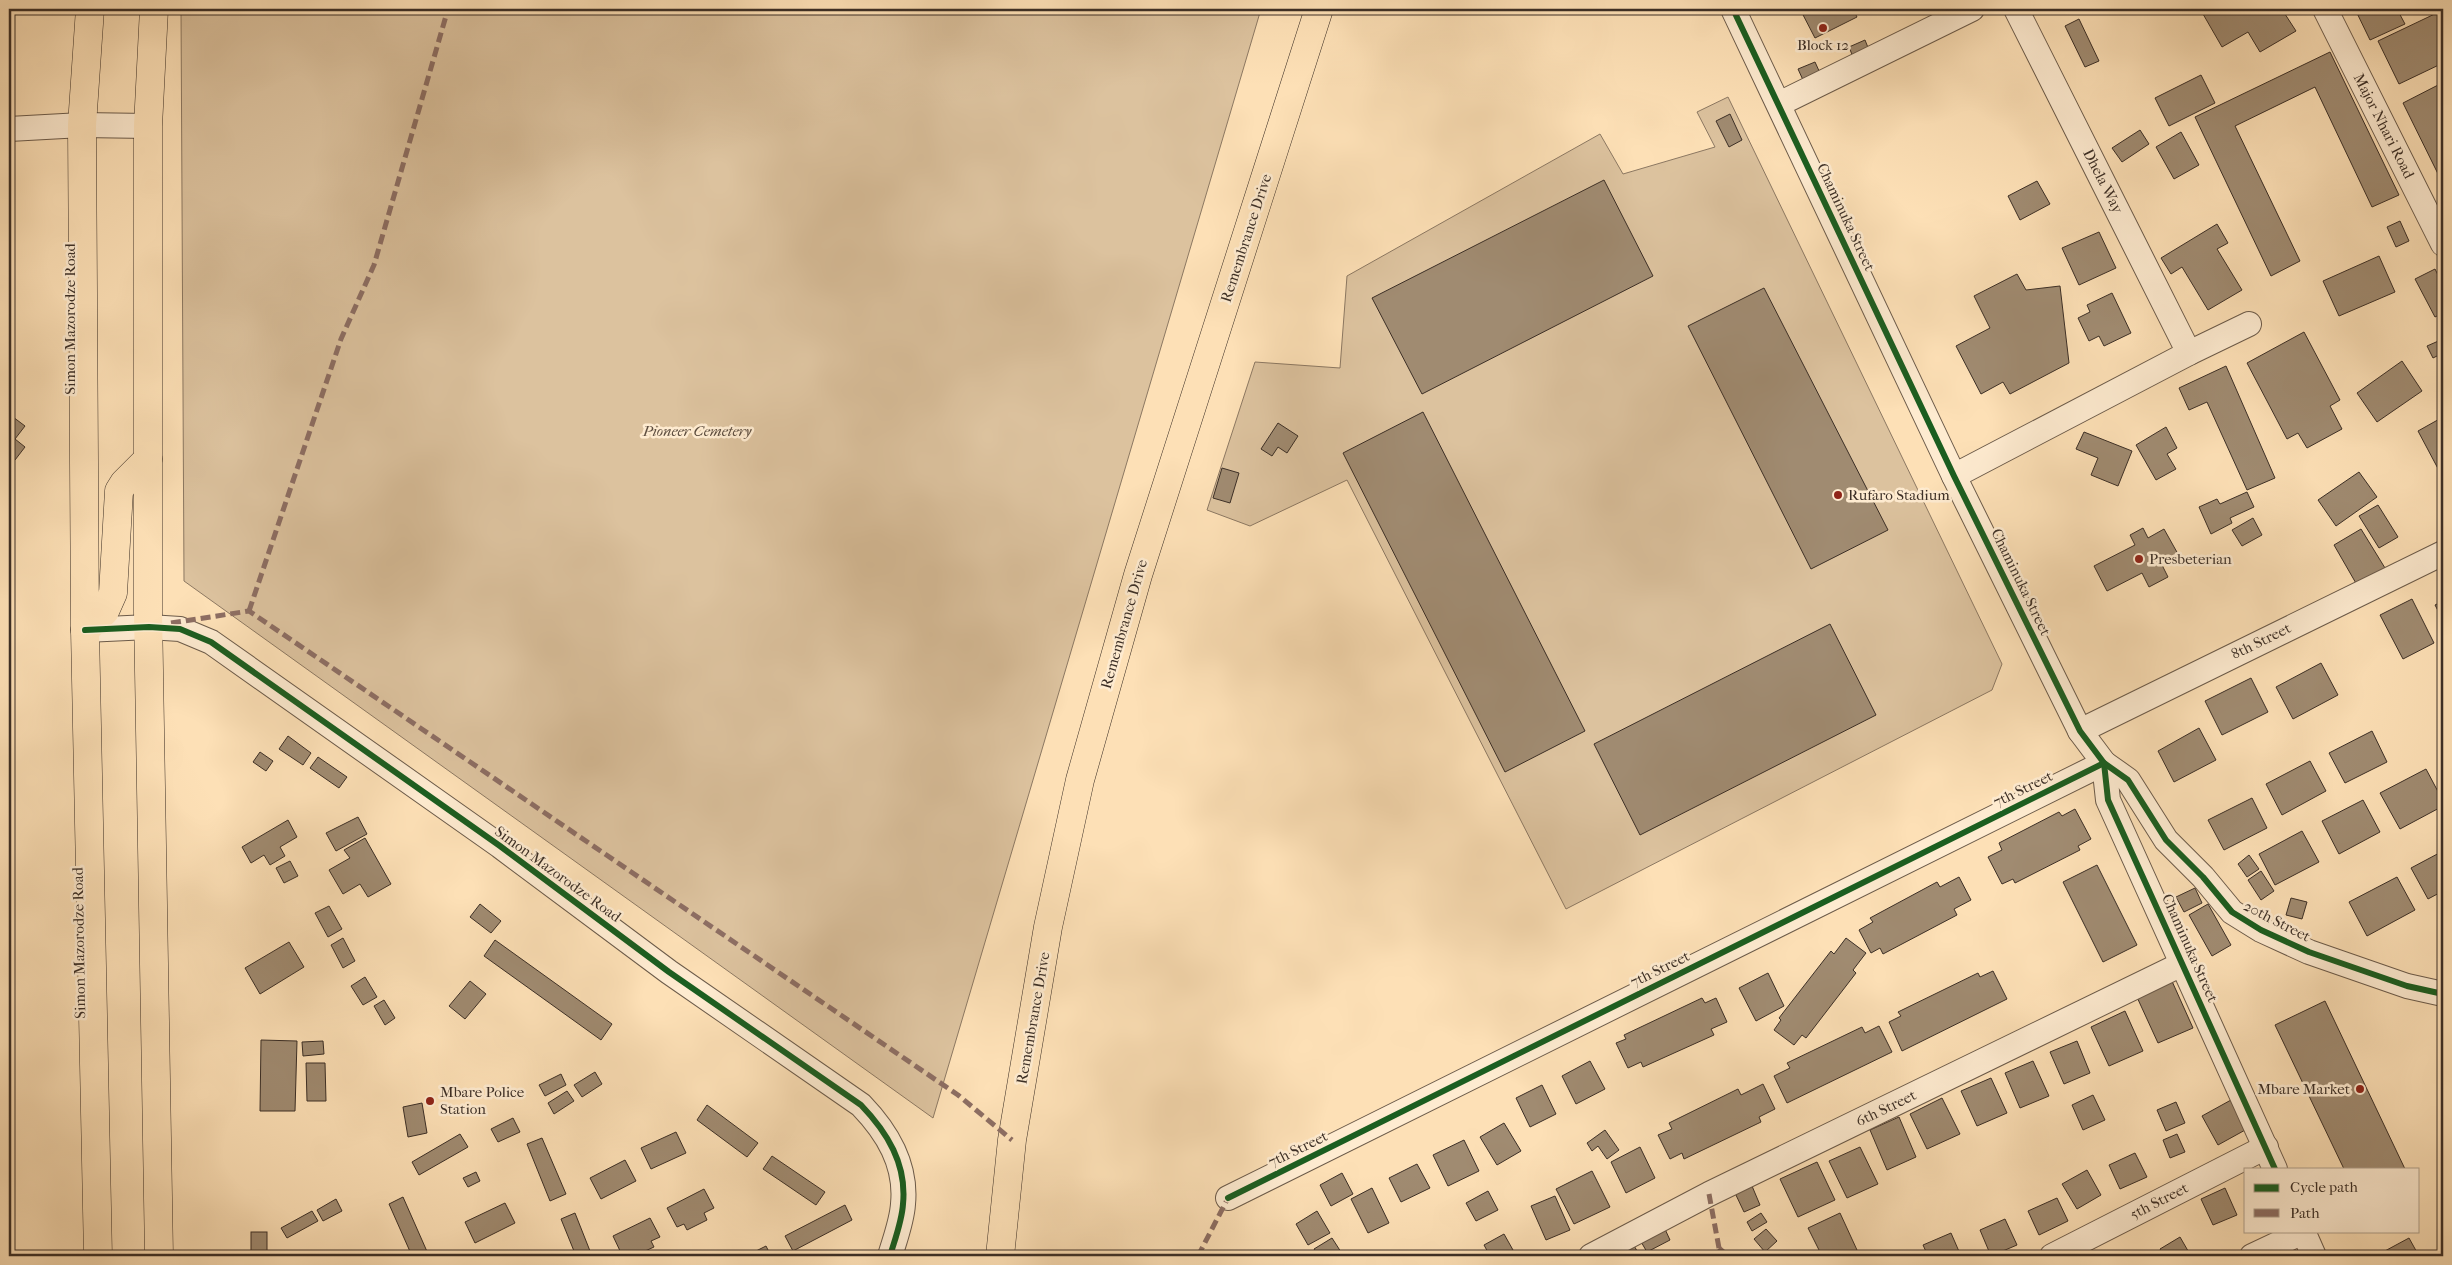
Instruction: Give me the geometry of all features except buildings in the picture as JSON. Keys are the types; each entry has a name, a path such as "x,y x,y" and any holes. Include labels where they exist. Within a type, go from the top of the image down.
{"main road":[{"name":"Simon Mazorodze Road","path":"90,9 82,125 85,630 98,1256"},
{"path":"154,9 148,126 148,459 159,1256"},
{"name":"Remembrance Drive","path":"1000,1256 1012,1140 1048,927 1080,780 1138,575 1319,9"},
{"path":"85,630 105,611 113,592 119,491 124,483 148,459"}],"street":[{"name":"Chaminuka Street","path":"1733,9 1954,476 2080,731 2104,763 2108,800 2184,963 2275,1168"},
{"path":"1779,104 1972,9"},
{"name":"Dhela Way","path":"2016,9 2189,352"},
{"name":"Major Nhari Road","path":"2326,9 2443,244"},
{"path":"9,129 82,125 148,126"},
{"path":"1954,476 2189,352 2249,324"},
{"name":"8th Street","path":"2080,731 2443,554"},
{"name":"Simon Mazorodze Road","path":"85,630 149,627 180,629 211,642 500,846 669,972 861,1105 878,1123 893,1146 902,1172 903,1204 890,1256"},
{"name":"20th Street","path":"2104,763 2128,780 2166,840 2203,877 2232,912 2261,930 2310,952 2407,986 2443,994"},
{"name":"7th Street","path":"1228,1198 2104,763"},
{"name":"6th Street","path":"1591,1256 1709,1194 2184,963"},
{"name":"5th Street","path":"2052,1256 2266,1147"},
{"path":"2252,1256 2303,1232 2314,1256"}],"green space":[{"name":"Pioneer Cemetery","path":"181,9 1261,9 933,1118 184,581"},
{"name":"Rufaro Stadium","path":"1728,97 2002,664 1992,690 1566,909 1347,480 1250,526 1207,510 1255,362 1340,368 1347,276 1600,134 1623,174 1715,147 1697,112"}],"marked path":[{"path":"249,611 341,339 374,265 448,9"},
{"path":"171,623 249,611 958,1095 1012,1140"},
{"path":"1709,1194 1719,1248 1713,1256"},
{"path":"1198,1256 1228,1198"},
{"path":"1719,1248 1728,1256"}],"cycle path":[{"path":"1733,9 1954,476 2080,731 2104,763 2108,800 2275,1168"},
{"path":"85,630 149,627 180,629 211,642 500,846 669,972 861,1105 887,1138 902,1175 902,1210 890,1256"},
{"path":"1228,1198 2104,763 2128,780 2166,840 2203,877 2232,912 2261,930 2309,952 2407,986 2443,994"}],"place":[{"name":"Block 12","path":"1823,28"},
{"name":"Rufaro Stadium","path":"1838,495"},
{"name":"Presbeterian","path":"2139,559"},
{"name":"Mbare Market","path":"2360,1089"},
{"name":"Mbare Police Station","path":"430,1101"}]}
